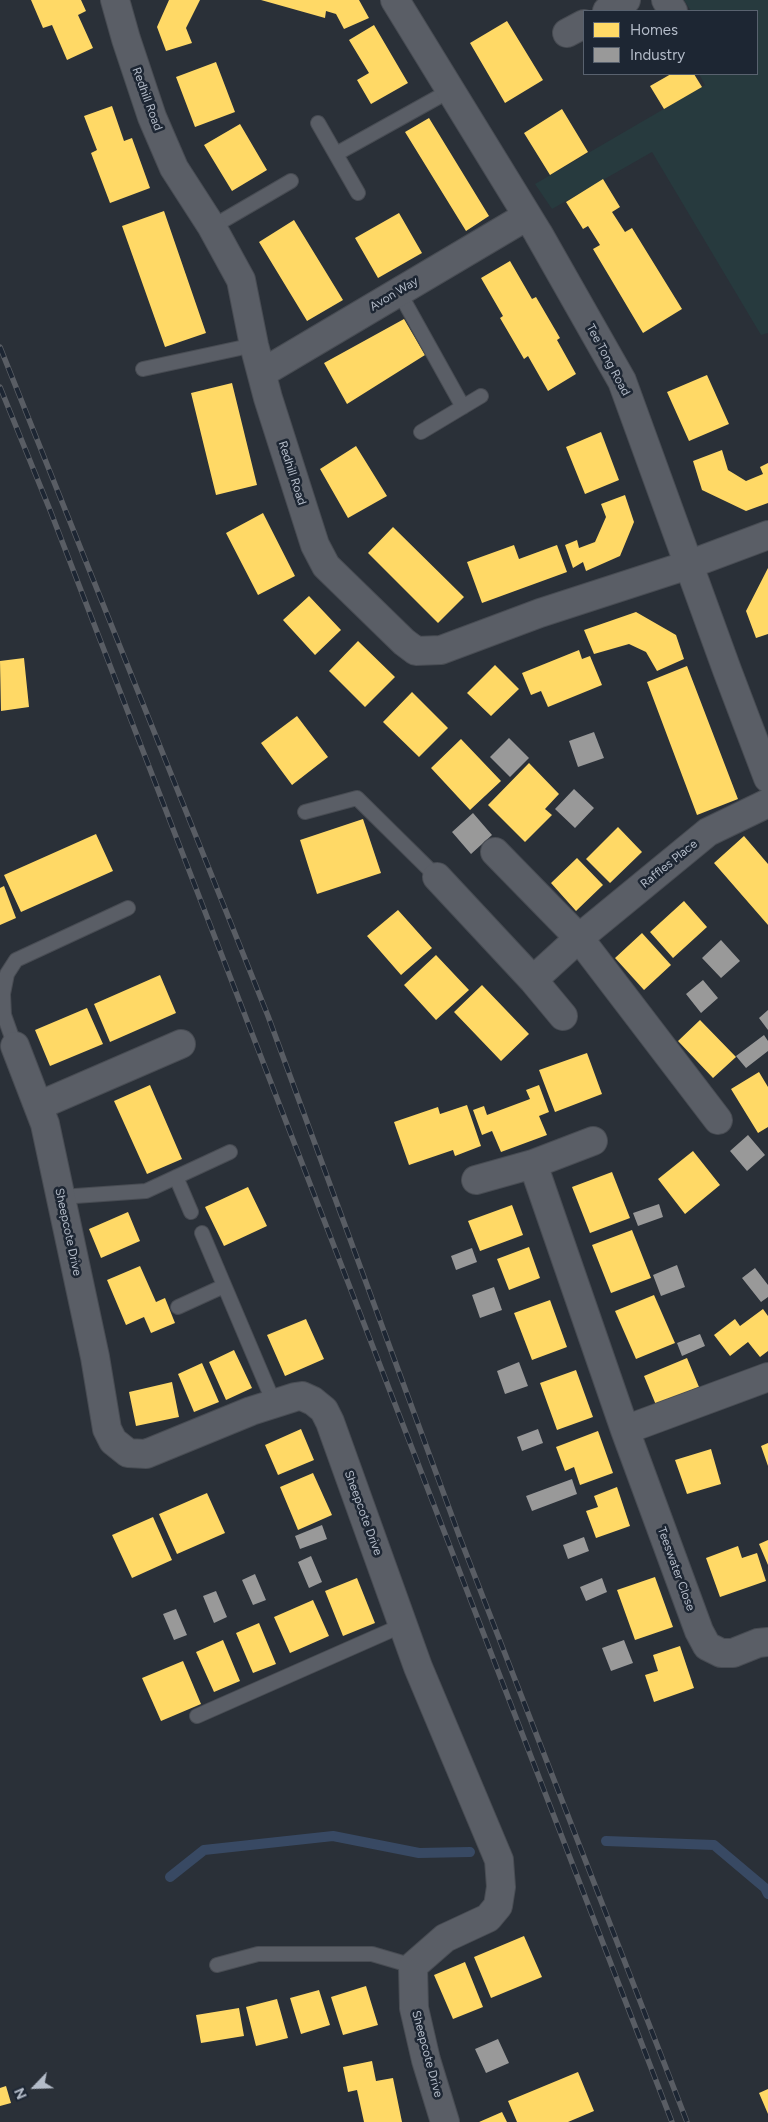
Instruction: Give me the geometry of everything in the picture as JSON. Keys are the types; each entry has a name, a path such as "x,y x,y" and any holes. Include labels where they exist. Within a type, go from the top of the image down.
{"street":[{"name":"Redhill Road","path":"116,0 126,39 152,117 174,168 212,227 241,280 254,345 315,546 326,566 404,642 416,651 441,650 540,613 688,565 768,535"},
{"name":"Tee Tong Road","path":"395,0 527,216 622,381 688,565 768,778"},
{"path":"609,10 626,0"},
{"name":"Avon Way","path":"262,373 527,216"},
{"name":"Raffles Place","path":"533,980 580,938 708,832 768,803"},
{"path":"495,852 580,938 718,1120"},
{"path":"437,877 533,980 563,1016"},
{"path":"38,1106 181,1044"},
{"name":"Sheepcote Drive","path":"15,1046 45,1124 95,1357 107,1429 113,1441 128,1453 146,1454 274,1403 302,1396 324,1410 418,1667 499,1860 501,1886 498,1906 488,1918 444,1938 413,1966 414,2008 426,2060 445,2122"},
{"path":"476,1180 533,1164 593,1141"},
{"name":"Teeswater Close","path":"533,1164 625,1430 699,1631 707,1646 721,1653 733,1653 758,1643 768,1642"},
{"path":"625,1430 768,1377"}],"lane":[{"path":"336,154 451,90"},
{"path":"318,123 358,193"},
{"path":"212,227 291,181"},
{"path":"399,292 462,407"},
{"path":"143,368 254,345"},
{"path":"421,432 481,396"},
{"path":"305,812 357,798 437,877"},
{"path":"15,1046 4,1015 3,994 7,974 16,960 128,908"},
{"path":"61,1197 146,1191 230,1152"},
{"path":"176,1177 191,1212"},
{"path":"202,1233 274,1403"},
{"path":"178,1307 224,1286"},
{"path":"197,1716 403,1625"},
{"path":"217,1965 258,1954 372,1954 413,1966"}],"green space":[{"path":"684,0 768,0 768,333 761,335 652,152 552,209 535,184 705,85 700,75 758,75 758,10 690,10"}],"building: Homes":[{"path":"31,0 81,0 86,11 78,15 93,48 67,60 52,25 43,28"},
{"path":"169,0 200,0 186,28 192,43 166,51 157,27"},
{"path":"261,0 359,0 369,18 344,29 336,14 326,11 325,18"},
{"path":"507,21 543,80 505,103 470,43"},
{"path":"374,25 408,83 371,104 357,80 369,73 349,40"},
{"path":"216,62 235,112 195,127 176,77"},
{"path":"669,75 695,75 702,87 664,109 650,86"},
{"path":"112,106 124,141 132,138 150,188 110,203 91,153 97,150 84,116"},
{"path":"562,109 588,152 550,175 524,133"},
{"path":"429,118 489,216 466,231 405,132"},
{"path":"240,124 267,170 232,191 204,145"},
{"path":"603,179 620,207 612,212 625,232 632,228 682,309 643,333 593,249 600,245 588,226 583,229 566,202"},
{"path":"164,211 206,333 165,347 122,226"},
{"path":"399,213 422,253 378,278 355,238"},
{"path":"294,220 343,300 307,321 259,242"},
{"path":"510,261 532,299 536,297 560,338 557,340 576,374 548,391 528,356 524,359 500,318 503,316 481,278"},
{"path":"404,319 425,355 347,404 324,363"},
{"path":"707,375 729,424 689,441 667,392"},
{"path":"232,383 257,485 216,495 191,393"},
{"path":"601,432 619,480 585,494 566,447"},
{"path":"356,446 387,496 348,518 320,469"},
{"path":"722,450 728,470 746,481 763,474 760,467 768,463 768,503 746,511 702,490 693,461"},
{"path":"625,495 634,522 620,556 586,571 583,562 573,568 565,545 577,540 579,548 595,542 606,517 601,504"},
{"path":"263,513 295,576 258,595 226,533"},
{"path":"393,527 464,597 438,623 368,553"},
{"path":"514,545 519,559 557,545 567,572 482,603 467,562"},
{"path":"768,568 768,634 756,638 746,611"},
{"path":"309,596 341,630 315,655 283,620"},
{"path":"636,612 676,635 684,659 657,671 646,652 629,644 594,654 584,630"},
{"path":"358,641 395,677 365,707 329,671"},
{"path":"579,650 582,659 590,656 602,685 548,707 541,691 531,695 522,673"},
{"path":"24,658 29,707 1,711 0,661"},
{"path":"495,665 519,689 491,716 467,693"},
{"path":"687,666 738,799 697,815 647,682"},
{"path":"412,692 448,728 419,757 383,722"},
{"path":"297,716 328,757 292,785 261,743"},
{"path":"461,739 501,781 470,810 431,768"},
{"path":"529,763 559,794 545,809 552,815 525,842 488,805"},
{"path":"363,819 381,873 317,894 300,840"},
{"path":"618,827 642,852 610,883 586,859"},
{"path":"96,834 113,871 21,912 4,875"},
{"path":"744,836 768,864 768,925 714,863"},
{"path":"577,858 603,885 576,911 551,883"},
{"path":"4,886 16,918 0,925 0,888"},
{"path":"684,901 707,927 673,958 650,932"},
{"path":"398,910 432,948 401,975 367,936"},
{"path":"642,933 671,965 644,990 615,958"},
{"path":"436,955 469,990 436,1020 404,985"},
{"path":"160,975 176,1013 110,1042 94,1004"},
{"path":"482,985 529,1034 501,1061 454,1012"},
{"path":"87,1008 103,1044 50,1066 35,1030"},
{"path":"700,1020 736,1057 713,1078 678,1041"},
{"path":"587,1053 602,1094 555,1112 539,1070"},
{"path":"759,1072 768,1087 768,1127 758,1133 731,1089"},
{"path":"150,1085 182,1159 147,1174 114,1101"},
{"path":"539,1085 549,1112 539,1116 547,1135 501,1152 492,1131 482,1135 473,1110 484,1106 487,1115 530,1099 526,1090"},
{"path":"467,1105 481,1146 455,1156 453,1150 409,1165 394,1122 438,1107 440,1114"},
{"path":"693,1151 720,1185 685,1214 658,1179"},
{"path":"612,1172 630,1218 590,1233 572,1187"},
{"path":"248,1187 267,1226 224,1246 205,1207"},
{"path":"512,1205 523,1235 480,1251 468,1221"},
{"path":"128,1212 140,1241 101,1258 89,1229"},
{"path":"632,1230 651,1278 611,1293 592,1245"},
{"path":"529,1247 540,1278 509,1290 497,1259"},
{"path":"140,1266 156,1302 165,1298 175,1323 151,1333 144,1317 126,1325 107,1280"},
{"path":"654,1295 675,1343 636,1359 615,1311"},
{"path":"550,1300 567,1347 532,1360 514,1313"},
{"path":"763,1309 768,1316 768,1351 760,1357 748,1342 730,1356 714,1335 735,1319 740,1326"},
{"path":"306,1319 324,1359 285,1376 267,1335"},
{"path":"234,1350 252,1388 226,1400 209,1362"},
{"path":"687,1358 699,1387 656,1405 644,1376"},
{"path":"202,1363 219,1402 194,1412 178,1374"},
{"path":"576,1370 593,1417 557,1430 540,1383"},
{"path":"172,1382 179,1417 136,1426 129,1392"},
{"path":"301,1429 314,1460 278,1475 265,1445"},
{"path":"598,1431 613,1473 580,1485 574,1467 565,1471 556,1447"},
{"path":"768,1443 768,1466 761,1446"},
{"path":"711,1449 721,1484 687,1494 675,1460"},
{"path":"313,1473 332,1515 298,1530 280,1487"},
{"path":"617,1487 630,1526 596,1538 586,1511 598,1507 594,1496"},
{"path":"207,1493 225,1533 177,1554 159,1514"},
{"path":"153,1517 172,1560 132,1578 112,1535"},
{"path":"768,1540 768,1565 759,1544"},
{"path":"738,1546 742,1558 757,1553 766,1581 720,1597 706,1558"},
{"path":"655,1577 673,1627 635,1640 617,1590"},
{"path":"357,1578 375,1623 343,1636 325,1591"},
{"path":"313,1600 329,1636 290,1653 274,1617"},
{"path":"259,1623 276,1664 253,1673 236,1633"},
{"path":"223,1640 240,1681 214,1692 196,1652"},
{"path":"680,1646 694,1688 654,1702 645,1675 658,1671 653,1655"},
{"path":"183,1661 201,1704 161,1721 142,1678"},
{"path":"524,1936 542,1977 491,1998 474,1957"},
{"path":"465,1962 483,2007 453,2019 434,1975"},
{"path":"366,1986 378,2025 343,2035 331,1997"},
{"path":"319,1990 330,2025 301,2034 290,1998"},
{"path":"277,1999 288,2038 256,2046 246,2007"},
{"path":"239,2008 244,2036 201,2043 196,2015"},
{"path":"372,2061 376,2081 393,2078 402,2122 364,2122 357,2090 348,2092 343,2067"},
{"path":"578,2072 594,2111 568,2122 517,2122 508,2101"},
{"path":"6,2086 11,2103 0,2106 0,2088"},
{"path":"768,2089 768,2114 759,2093"},
{"path":"502,2112 507,2122 479,2122"}],"building: Industry":[{"path":"594,732 604,758 578,767 569,741"},
{"path":"509,738 529,758 510,777 490,757"},
{"path":"574,789 594,808 575,828 555,809"},
{"path":"473,813 492,835 471,854 452,832"},
{"path":"721,940 740,961 721,978 702,958"},
{"path":"703,980 718,998 701,1013 686,994"},
{"path":"768,1010 768,1030 759,1018"},
{"path":"764,1035 768,1041 768,1051 746,1068 736,1056"},
{"path":"748,1135 765,1155 747,1171 730,1151"},
{"path":"659,1204 663,1217 638,1226 633,1213"},
{"path":"472,1248 477,1262 456,1270 451,1256"},
{"path":"677,1265 685,1287 661,1296 653,1275"},
{"path":"755,1268 768,1285 768,1297 761,1302 742,1278"},
{"path":"494,1287 502,1310 480,1318 472,1295"},
{"path":"700,1334 705,1346 682,1356 677,1343"},
{"path":"519,1362 528,1386 505,1394 497,1371"},
{"path":"538,1429 543,1443 522,1451 517,1437"},
{"path":"572,1479 577,1494 532,1511 526,1496"},
{"path":"322,1525 327,1539 300,1549 295,1536"},
{"path":"584,1537 589,1551 568,1559 563,1545"},
{"path":"311,1556 322,1582 309,1588 298,1562"},
{"path":"255,1574 266,1600 253,1605 242,1580"},
{"path":"602,1578 607,1592 586,1601 580,1587"},
{"path":"216,1591 227,1617 214,1623 203,1596"},
{"path":"176,1609 187,1635 174,1640 163,1614"},
{"path":"624,1640 633,1663 611,1671 602,1648"},
{"path":"498,2039 509,2063 486,2073 475,2049"}],"waterway":[{"path":"170,1877 204,1850 333,1836 419,1853 470,1852"},
{"path":"606,1841 714,1845 765,1888 768,1894"}],"railway":[{"path":"0,347 268,1016 460,1538 687,2122"},
{"path":"0,387 50,510 672,2122"}]}
